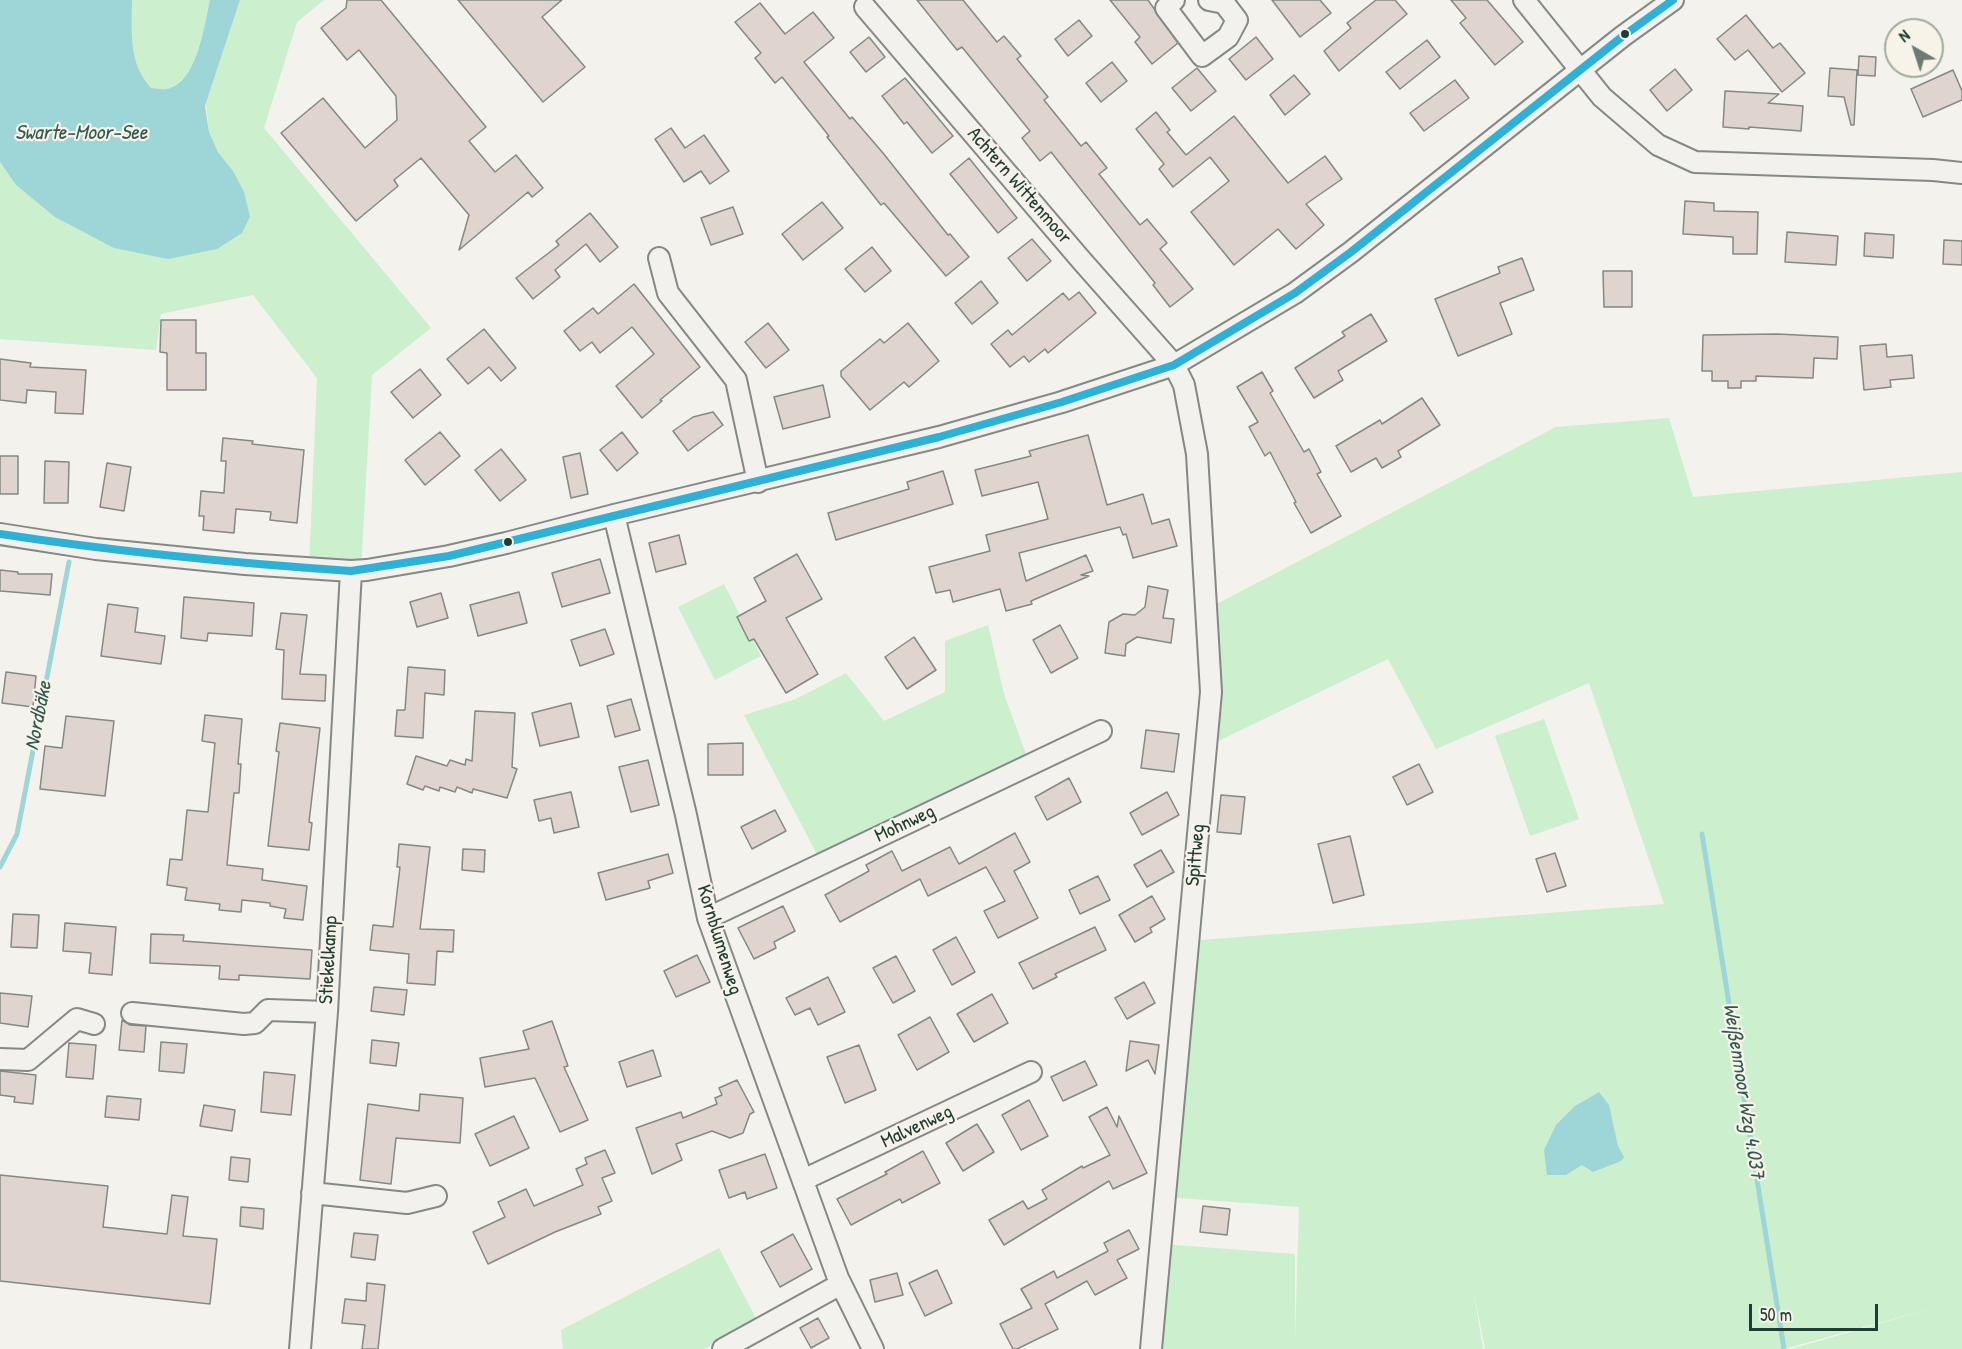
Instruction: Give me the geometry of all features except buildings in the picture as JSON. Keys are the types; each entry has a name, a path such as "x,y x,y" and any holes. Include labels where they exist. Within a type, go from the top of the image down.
{"street":[{"path":"1173,0 1166,8 1202,56 1228,37 1236,20 1224,3 1209,0"},
{"path":"1524,0 1602,97 1658,145 1695,162 1933,170 1962,173"},
{"path":"0,534 96,549 245,564 351,571 368,570 449,556 758,482 1007,418 1174,364 1295,293 1333,266 1580,70 1673,0"},
{"name":"Achtern Wittenmoor","path":"865,7 1082,261 1174,364"},
{"path":"659,258 668,293 736,380 758,482"},
{"name":"Spittweg","path":"1151,1349 1211,692 1197,454 1184,385 1174,364"},
{"name":"Kornblumenweg","path":"614,515 686,815 708,918 841,1284 873,1349"},
{"name":"Stiekelkamp","path":"300,1349 327,1012 351,571"},
{"name":"Mohnweg","path":"708,918 1101,731"},
{"path":"132,1013 244,1024 255,1023 268,1010 327,1012"},
{"path":"0,1059 28,1060 77,1019 94,1024"},
{"name":"Malvenweg","path":"803,1180 1031,1072"},
{"path":"312,1194 407,1203 436,1196"},
{"path":"723,1349 841,1284"}],"green space":[{"path":"132,0 210,0 202,38 192,65 177,85 164,89 151,88 138,68 133,47"},
{"path":"240,0 324,0 297,22 264,128 431,328 372,375 361,570 309,568 317,378 253,295 161,314 156,350 0,339 0,162 17,185 233,171 218,152 209,132 206,103"},
{"path":"1669,418 1693,497 1962,472 1962,1349 1791,1349 1937,1307 1784,1349 1485,1349 1473,1288 1483,1349 1151,1349 1161,1244 1295,1254 1295,1343 1299,1207 1165,1197 1188,941 1664,904 1589,683 1436,749 1388,659 1206,747 1207,609 1556,427"},
{"path":"724,584 740,615 737,617 749,641 753,640 761,656 715,680 678,607"},
{"path":"988,625 1004,694 1030,765 822,864 744,715 796,699 846,673 884,721 945,692 945,641"},
{"path":"1544,719 1579,819 1530,836 1495,736"},
{"path":"719,1248 757,1320 704,1349 563,1349 561,1330"}],"water":[{"name":"Swarte-Moor-See","path":"0,0 132,0 133,47 138,68 151,88 166,89 177,85 192,65 202,38 210,0 240,0 205,106 209,132 218,152 233,171 244,192 250,217 242,233 217,249 168,259 114,248 55,217 16,185 0,162"},
{"path":"1599,1092 1609,1105 1618,1146 1624,1157 1621,1161 1593,1172 1582,1165 1566,1175 1547,1175 1544,1150 1556,1125 1575,1106"}],"waterway":[{"name":"Nordbäke","path":"0,867 17,834 69,562"},
{"name":"Weißenmoor Wzg 4.037","path":"1702,834 1784,1349"}],"transit line":[{"path":"0,534 175,556 351,571 449,556 939,437 1062,402 1174,365 1295,293 1351,252 1623,36 1673,0"}]}
